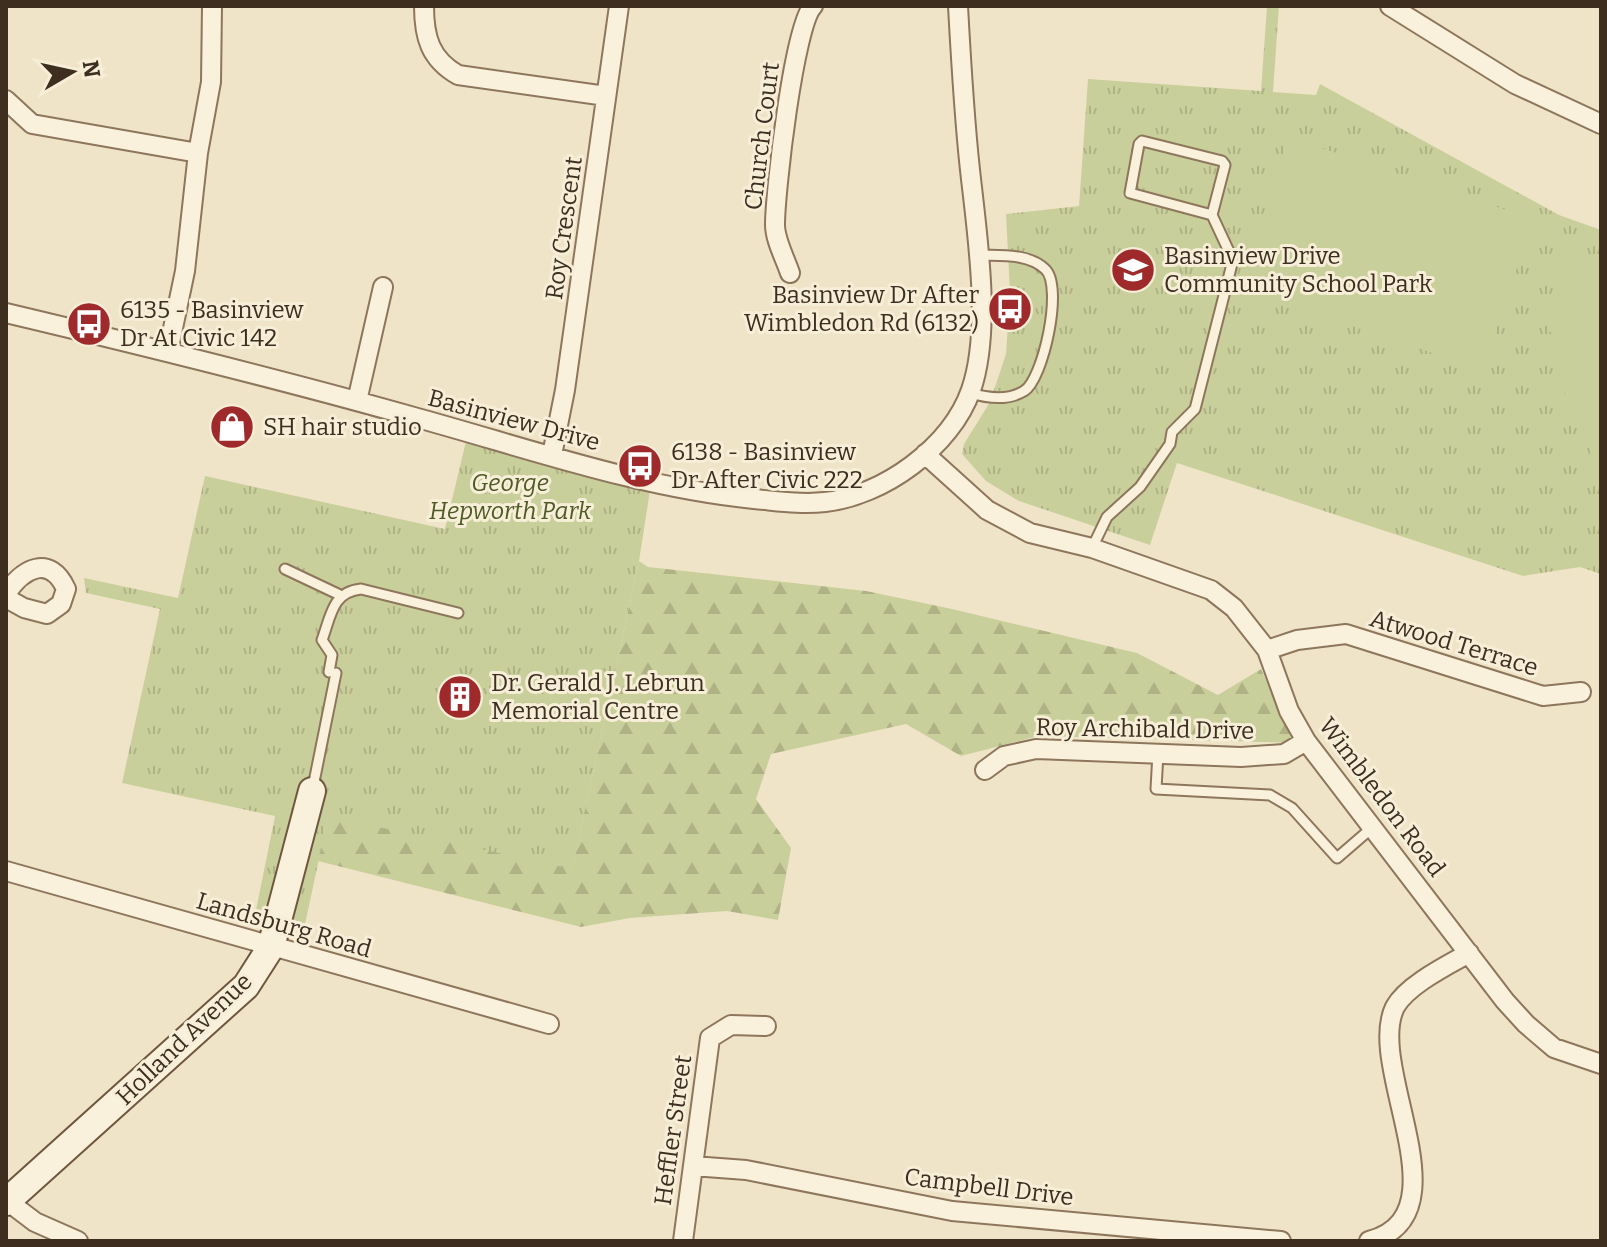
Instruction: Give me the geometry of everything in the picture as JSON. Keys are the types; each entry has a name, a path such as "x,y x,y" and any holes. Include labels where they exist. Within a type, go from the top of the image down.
{"street":[{"path":"168,352 185,271 198,153 211,82 212,6"},
{"path":"424,6 424,31 432,54 444,67 458,75 606,96"},
{"name":"Roy Crescent","path":"552,455 565,390 619,6"},
{"name":"Church Court","path":"790,273 775,229 783,143 798,41 807,12 813,6"},
{"name":"Basinview Drive","path":"6,313 357,401 680,489 797,503 853,497 887,483 906,471 941,437 970,393 978,361 978,255 958,6"},
{"path":"1390,6 1515,84 1601,124"},
{"path":"6,100 32,124 198,153"},
{"path":"357,401 383,287"},
{"name":"Wimbledon Road","path":"925,454 987,510 1030,533 1092,548 1211,590 1234,608 1267,650 1289,711 1306,741 1505,1001 1554,1048 1601,1064"},
{"name":"Atwood Terrace","path":"1267,650 1297,640 1346,634 1543,696 1581,692"},
{"name":"Roy Archibald Drive","path":"985,770 1004,756 1036,749 1241,757 1284,754 1306,741"},
{"name":"Holland Avenue","path":"6,1201 246,986 271,947 312,791"},
{"name":"Landsburg Road","path":"6,871 549,1024"},
{"path":"1369,1241 1383,1237 1404,1217 1413,1181 1406,1125 1391,1060 1390,1028 1396,1005 1421,982 1469,953"},
{"name":"Heffler Street","path":"683,1241 710,1038 731,1025 766,1026"},
{"name":"Campbell Drive","path":"693,1166 746,1170 952,1211 1281,1241"},
{"path":"6,1201 35,1222 78,1241"}],"lane":[{"path":"1092,548 1107,517 1140,487 1170,444 1172,432 1195,409 1233,260 1212,215 1225,165 1222,161 1142,141 1130,193 1212,215"},
{"path":"970,393 985,398 1010,397 1027,390 1036,374 1054,307 1054,287 1046,269 1023,257 978,255"},
{"path":"285,569 340,595"},
{"path":"312,791 332,672 332,655 322,640 340,595 361,589 458,613"},
{"path":"1158,753 1156,789 1270,795 1292,808 1337,858 1374,826"}],"green space":[{"path":"1267,6 1279,6 1273,92 1316,95 1320,84 1559,215 1601,230 1601,574 1580,567 1523,576 1177,463 1150,545 1019,501 986,481 962,454 964,444 990,402 1006,354 1010,293 1006,214 1079,206 1088,79 1261,91"},
{"path":"1289,137 1533,219 1483,370 1239,288"},
{"path":"1564,263 1601,279 1601,460 1591,463 1586,414 1553,381 1555,343 1549,328"},
{"name":"George Hepworth Park","path":"467,437 651,484 639,561 572,870 328,817 304,929 254,920 275,816 122,783 160,609 86,593 84,578 178,598 205,476 445,529"},
{"path":"639,561 648,567 866,591 952,609 1137,653 1218,695 1261,669 1296,743 1038,736 961,756 906,724 771,754 756,799 791,848 778,920 727,911 630,918 581,927 318,861 328,816 572,869"}],"place":[{"name":"Basinview Drive Community School Park","path":"1133,270"},
{"name":"Basinview Dr After Wimbledon Rd (6132)","path":"1010,309"},
{"name":"6135 - Basinview Dr At Civic 142","path":"89,324"},
{"name":"SH hair studio","path":"232,427"},
{"name":"6138 - Basinview Dr After Civic 222","path":"640,466"},
{"name":"Dr. Gerald J. Lebrun Memorial Centre","path":"460,697"}]}
